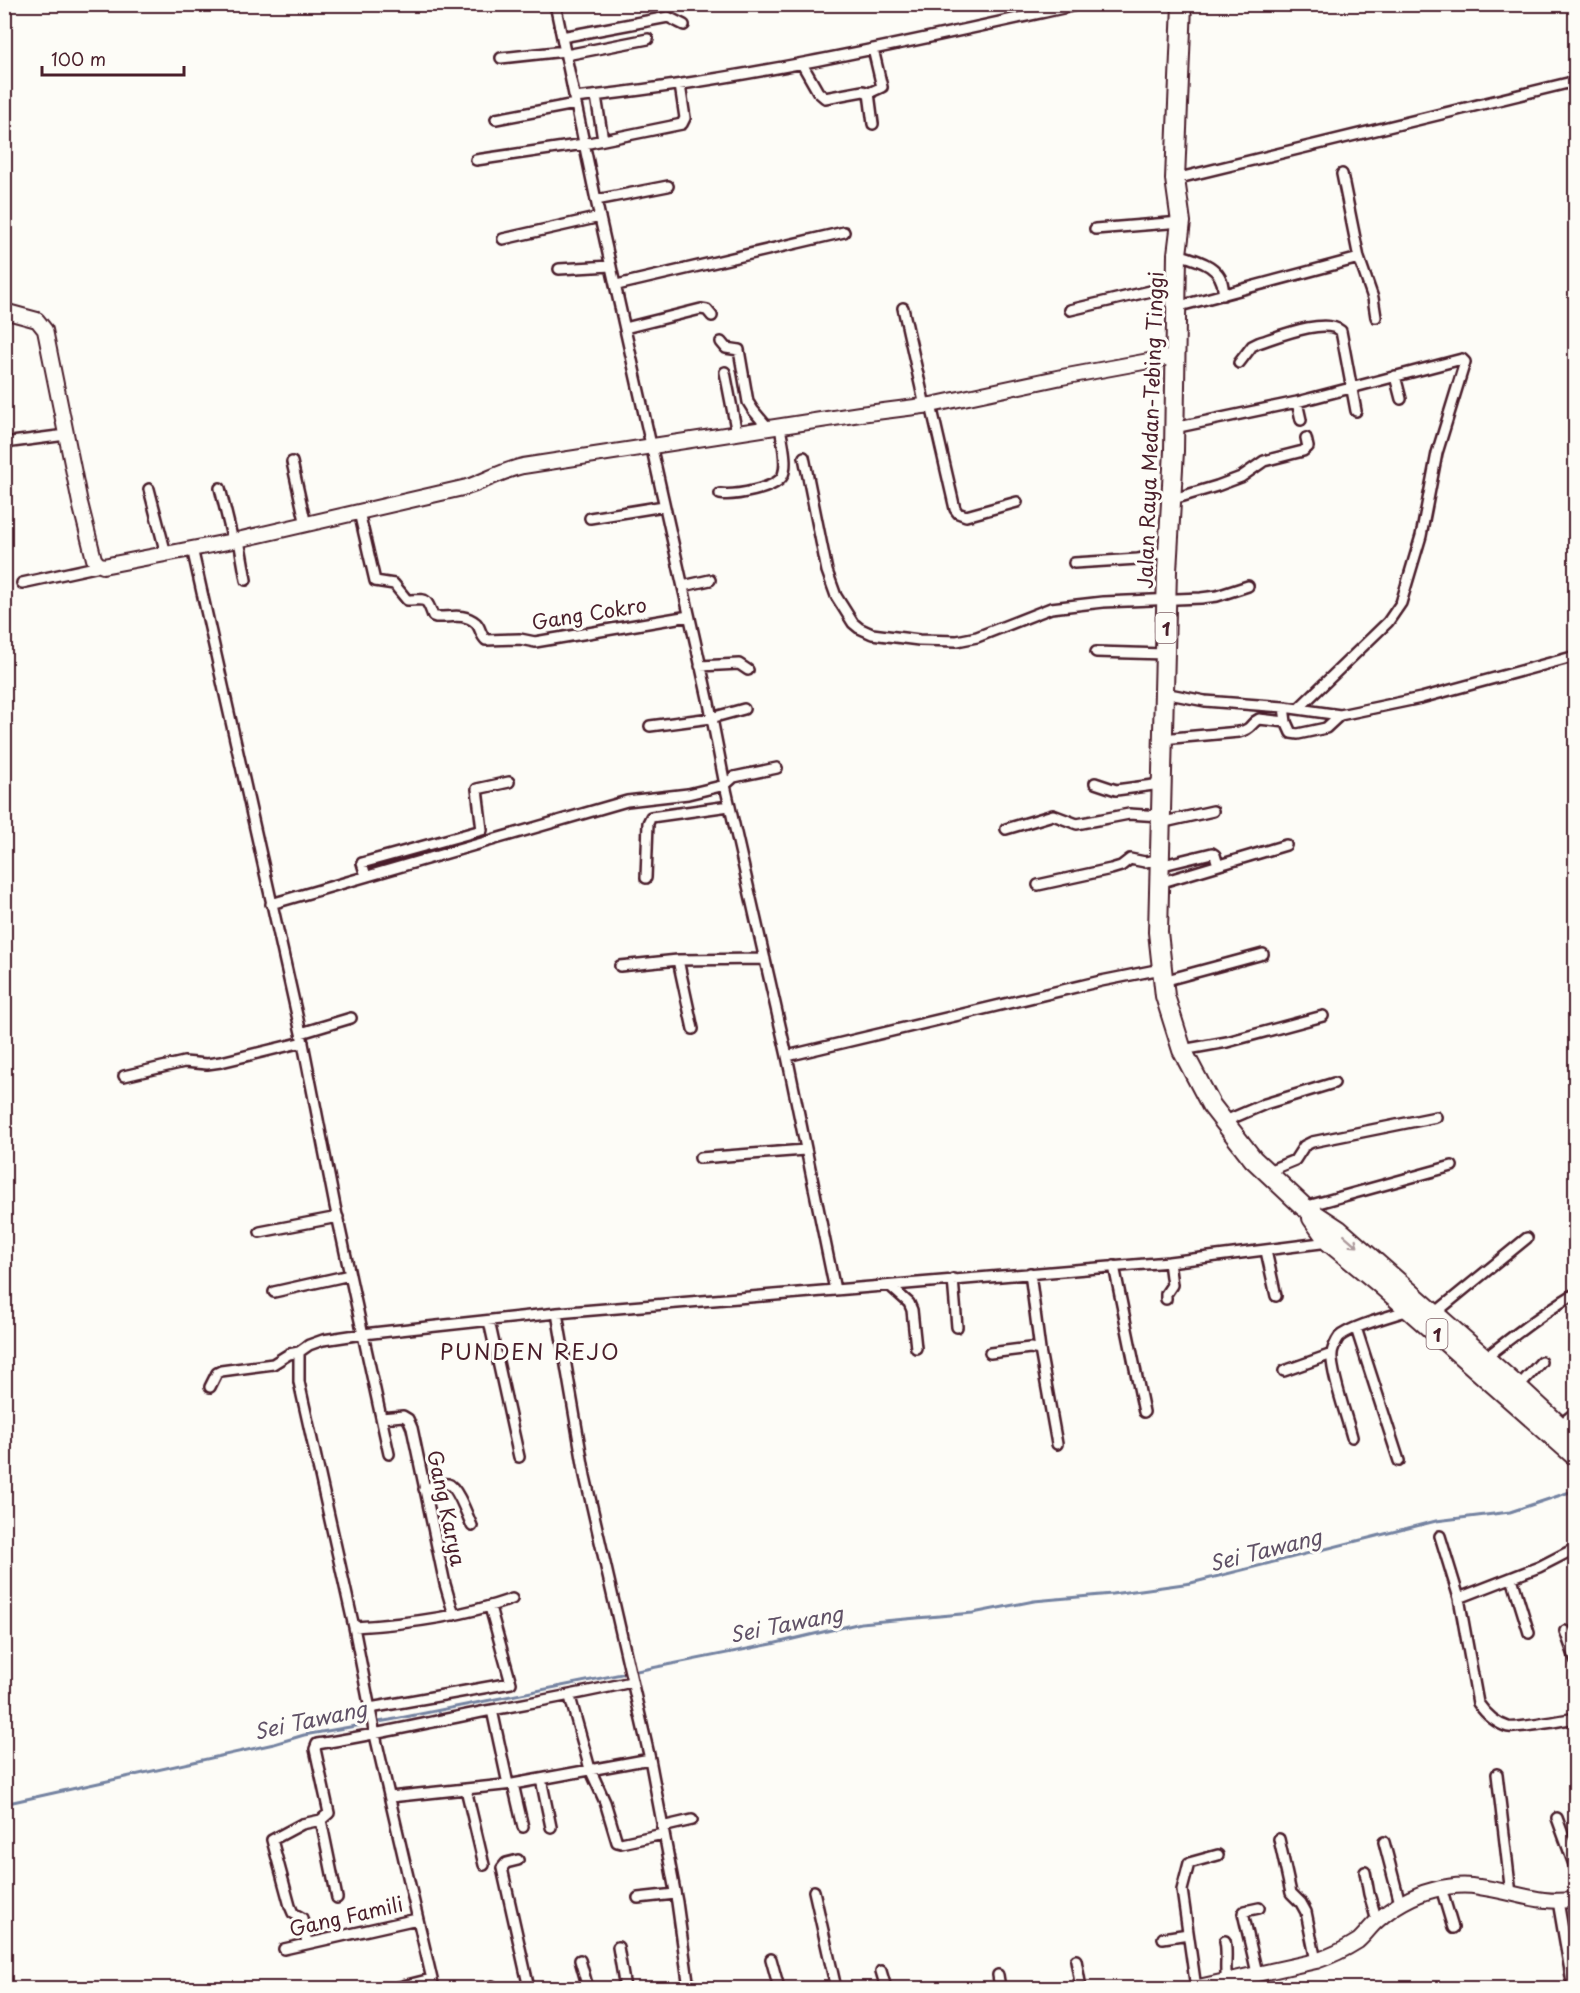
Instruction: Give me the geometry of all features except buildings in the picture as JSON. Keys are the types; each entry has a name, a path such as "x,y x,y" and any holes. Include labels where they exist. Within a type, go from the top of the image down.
{"highway":[{"name":"Jalan Raya Medan-Tebing Tinggi","path":"1182,4 1175,179 1181,222 1177,254 1174,428 1162,740 1158,932 1162,975 1182,1050 1201,1088 1223,1122 1241,1146 1266,1172 1304,1207 1339,1230 1518,1387 1575,1441"},
{"name":"Jalan Raya Medan-Tebing Tinggi","path":"1304,1207 1329,1242 1575,1457"}],"street":[{"path":"555,4 596,200 617,285 709,703 729,806 788,1056 835,1290"},
{"path":"496,119 596,96 680,86 802,64 1081,4"},
{"path":"562,37 668,17 684,25"},
{"path":"501,58 565,53 648,39"},
{"path":"802,64 818,92 825,98 853,92 867,91 869,93 882,87 873,49"},
{"path":"1175,179 1575,81"},
{"path":"476,160 584,144 682,124 685,118 680,86"},
{"path":"869,93 873,124"},
{"path":"596,96 603,140"},
{"path":"1342,174 1359,258 1373,298 1376,317"},
{"path":"596,200 668,186"},
{"path":"503,239 600,217"},
{"path":"1095,229 1181,222"},
{"path":"617,285 844,232"},
{"path":"1177,254 1205,262 1220,277 1224,289 1223,296"},
{"path":"1176,308 1359,258"},
{"path":"559,269 611,266"},
{"path":"1070,310 1176,285"},
{"path":"903,308 955,509 966,516 1017,502"},
{"path":"625,328 701,309 707,310 712,316"},
{"path":"4,311 30,318 42,325 94,559 100,566"},
{"path":"1239,363 1258,343 1309,328 1330,325 1341,331 1356,411"},
{"path":"720,494 767,487 781,478 784,462 775,428 753,410 748,402 739,350 726,348 722,342"},
{"path":"22,584 306,525 467,487 523,466 860,414 928,406 1062,377 1176,356"},
{"path":"1162,740 1249,730 1259,719 1298,709 1388,622 1401,603 1421,536 1437,453 1465,362 1462,359 1298,402 1174,428"},
{"path":"725,372 737,434"},
{"path":"1395,375 1401,399"},
{"path":"1298,402 1301,420"},
{"path":"4,443 66,435"},
{"path":"1170,500 1241,477 1264,461 1303,451 1308,447 1306,438"},
{"path":"804,457 827,571 836,596 853,623 872,634 919,640 957,641 977,637 1051,608 1104,602 1216,596 1248,586"},
{"path":"292,462 306,525"},
{"path":"220,488 246,580"},
{"path":"149,489 165,554"},
{"path":"590,518 664,506"},
{"name":"Gang Cokro","path":"359,512 375,581 394,584 407,600 426,600 436,617 456,615 470,619 477,624 482,637 486,640 520,639 535,642 689,616"},
{"path":"192,548 302,1037 389,1454"},
{"path":"1074,563 1138,560 1169,551"},
{"path":"683,586 710,580"},
{"path":"1096,652 1165,654"},
{"path":"1298,709 1340,715 1421,698 1575,656"},
{"path":"700,666 734,663 742,664 748,670"},
{"path":"1164,693 1285,714"},
{"path":"650,726 711,718 744,709"},
{"path":"1285,714 1288,731 1294,735 1326,728 1340,715"},
{"path":"271,904 627,801 688,794 725,785 734,777 777,768"},
{"path":"366,876 362,863 482,830 477,789 509,782"},
{"path":"1095,783 1116,790 1161,784"},
{"path":"646,878 648,823 651,817 729,806"},
{"path":"1006,829 1045,815 1053,815 1077,824 1130,814 1160,820 1214,811"},
{"path":"1038,885 1121,866 1130,859 1145,862 1159,870 1218,865 1286,845"},
{"path":"1159,870 1212,853 1218,865"},
{"path":"788,1056 1101,981 1162,975 1263,954"},
{"path":"620,966 678,960 765,959"},
{"path":"678,960 693,1029"},
{"path":"1182,1050 1227,1042 1323,1016"},
{"path":"124,1076 184,1062 207,1064 236,1059 351,1018"},
{"path":"1223,1122 1266,1104 1334,1083"},
{"path":"1266,1172 1295,1160 1304,1146 1312,1142 1436,1117"},
{"path":"700,1158 806,1150"},
{"path":"1304,1207 1452,1166"},
{"path":"260,1232 338,1217"},
{"path":"1434,1314 1527,1238"},
{"path":"210,1388 217,1372 273,1364 289,1354 299,1352 323,1340 363,1334 557,1313 1169,1262 1329,1242"},
{"path":"1266,1251 1276,1296"},
{"path":"1166,1299 1166,1293 1172,1285 1169,1262"},
{"path":"1114,1266 1144,1412"},
{"path":"1030,1273 1040,1350 1057,1444"},
{"path":"274,1292 350,1275"},
{"path":"953,1279 957,1327"},
{"path":"890,1286 909,1303 912,1310 916,1348"},
{"path":"1484,1359 1526,1325 1575,1293"},
{"path":"1352,1437 1332,1354 1340,1336 1356,1328 1409,1310"},
{"path":"557,1313 585,1476 650,1759 675,1894 689,1989"},
{"path":"489,1321 519,1457"},
{"path":"1356,1328 1399,1461"},
{"path":"990,1353 1030,1348 1040,1350"},
{"path":"299,1352 299,1382 432,1984 395,1989"},
{"path":"1284,1371 1332,1354"},
{"path":"1518,1387 1541,1362"},
{"path":"1560,1425 1575,1412"},
{"name":"Gang Karya","path":"382,1418 403,1416 408,1419 454,1615"},
{"path":"424,1489 444,1484 451,1486 456,1491 472,1526"},
{"path":"1440,1536 1459,1598 1478,1703 1487,1715 1509,1728 1575,1718"},
{"path":"1459,1598 1512,1578 1575,1548"},
{"path":"1512,1578 1529,1633"},
{"path":"354,1627 420,1621 454,1615 490,1607 512,1599"},
{"path":"370,1709 511,1683 490,1607"},
{"path":"1565,1631 1575,1661"},
{"path":"307,1943 302,1918 293,1913 290,1906 272,1840 302,1824 321,1820 329,1813 315,1746 570,1696 631,1679"},
{"path":"570,1696 590,1769 605,1802 617,1842 621,1844 692,1820"},
{"path":"492,1710 523,1827"},
{"path":"390,1797 511,1784 650,1759"},
{"path":"1497,1773 1511,1894"},
{"path":"541,1779 551,1827"},
{"path":"465,1789 484,1865"},
{"path":"1557,1818 1575,1870"},
{"path":"321,1820 338,1898"},
{"path":"1279,1839 1291,1893 1301,1903 1305,1912 1316,1961"},
{"path":"1384,1842 1400,1903"},
{"path":"1218,1855 1187,1865 1182,1890 1195,1988 1316,1961 1343,1951 1364,1936 1377,1921 1400,1903 1431,1890 1452,1886 1479,1886 1511,1894 1558,1901 1575,1899"},
{"path":"518,1860 506,1863 502,1868 529,1989"},
{"path":"1365,1872 1377,1921"},
{"path":"1441,1888 1453,1928"},
{"path":"814,1891 836,1989"},
{"path":"638,1898 675,1894"},
{"path":"1558,1901 1573,1989"},
{"path":"1257,1973 1243,1914 1245,1911 1259,1908"},
{"name":"Gang Famili","path":"284,1949 417,1919"},
{"path":"1163,1938 1188,1934"},
{"path":"1225,1941 1227,1954 1224,1967 1227,1980"},
{"path":"618,1947 625,1989"},
{"path":"771,1959 779,1989"},
{"path":"580,1960 588,1989"},
{"path":"1076,1960 1081,1989"},
{"path":"881,1971 886,1989"},
{"path":"998,1975 1000,1989"}],"waterway":[{"name":"Sei Tawang","path":"4,1804 274,1744 304,1735 772,1644 861,1623 973,1613 1034,1601 1112,1594 1191,1583 1436,1521 1510,1512 1576,1490"}],"district":[{"name":"PUNDEN REJO","path":"530,1350"}]}
